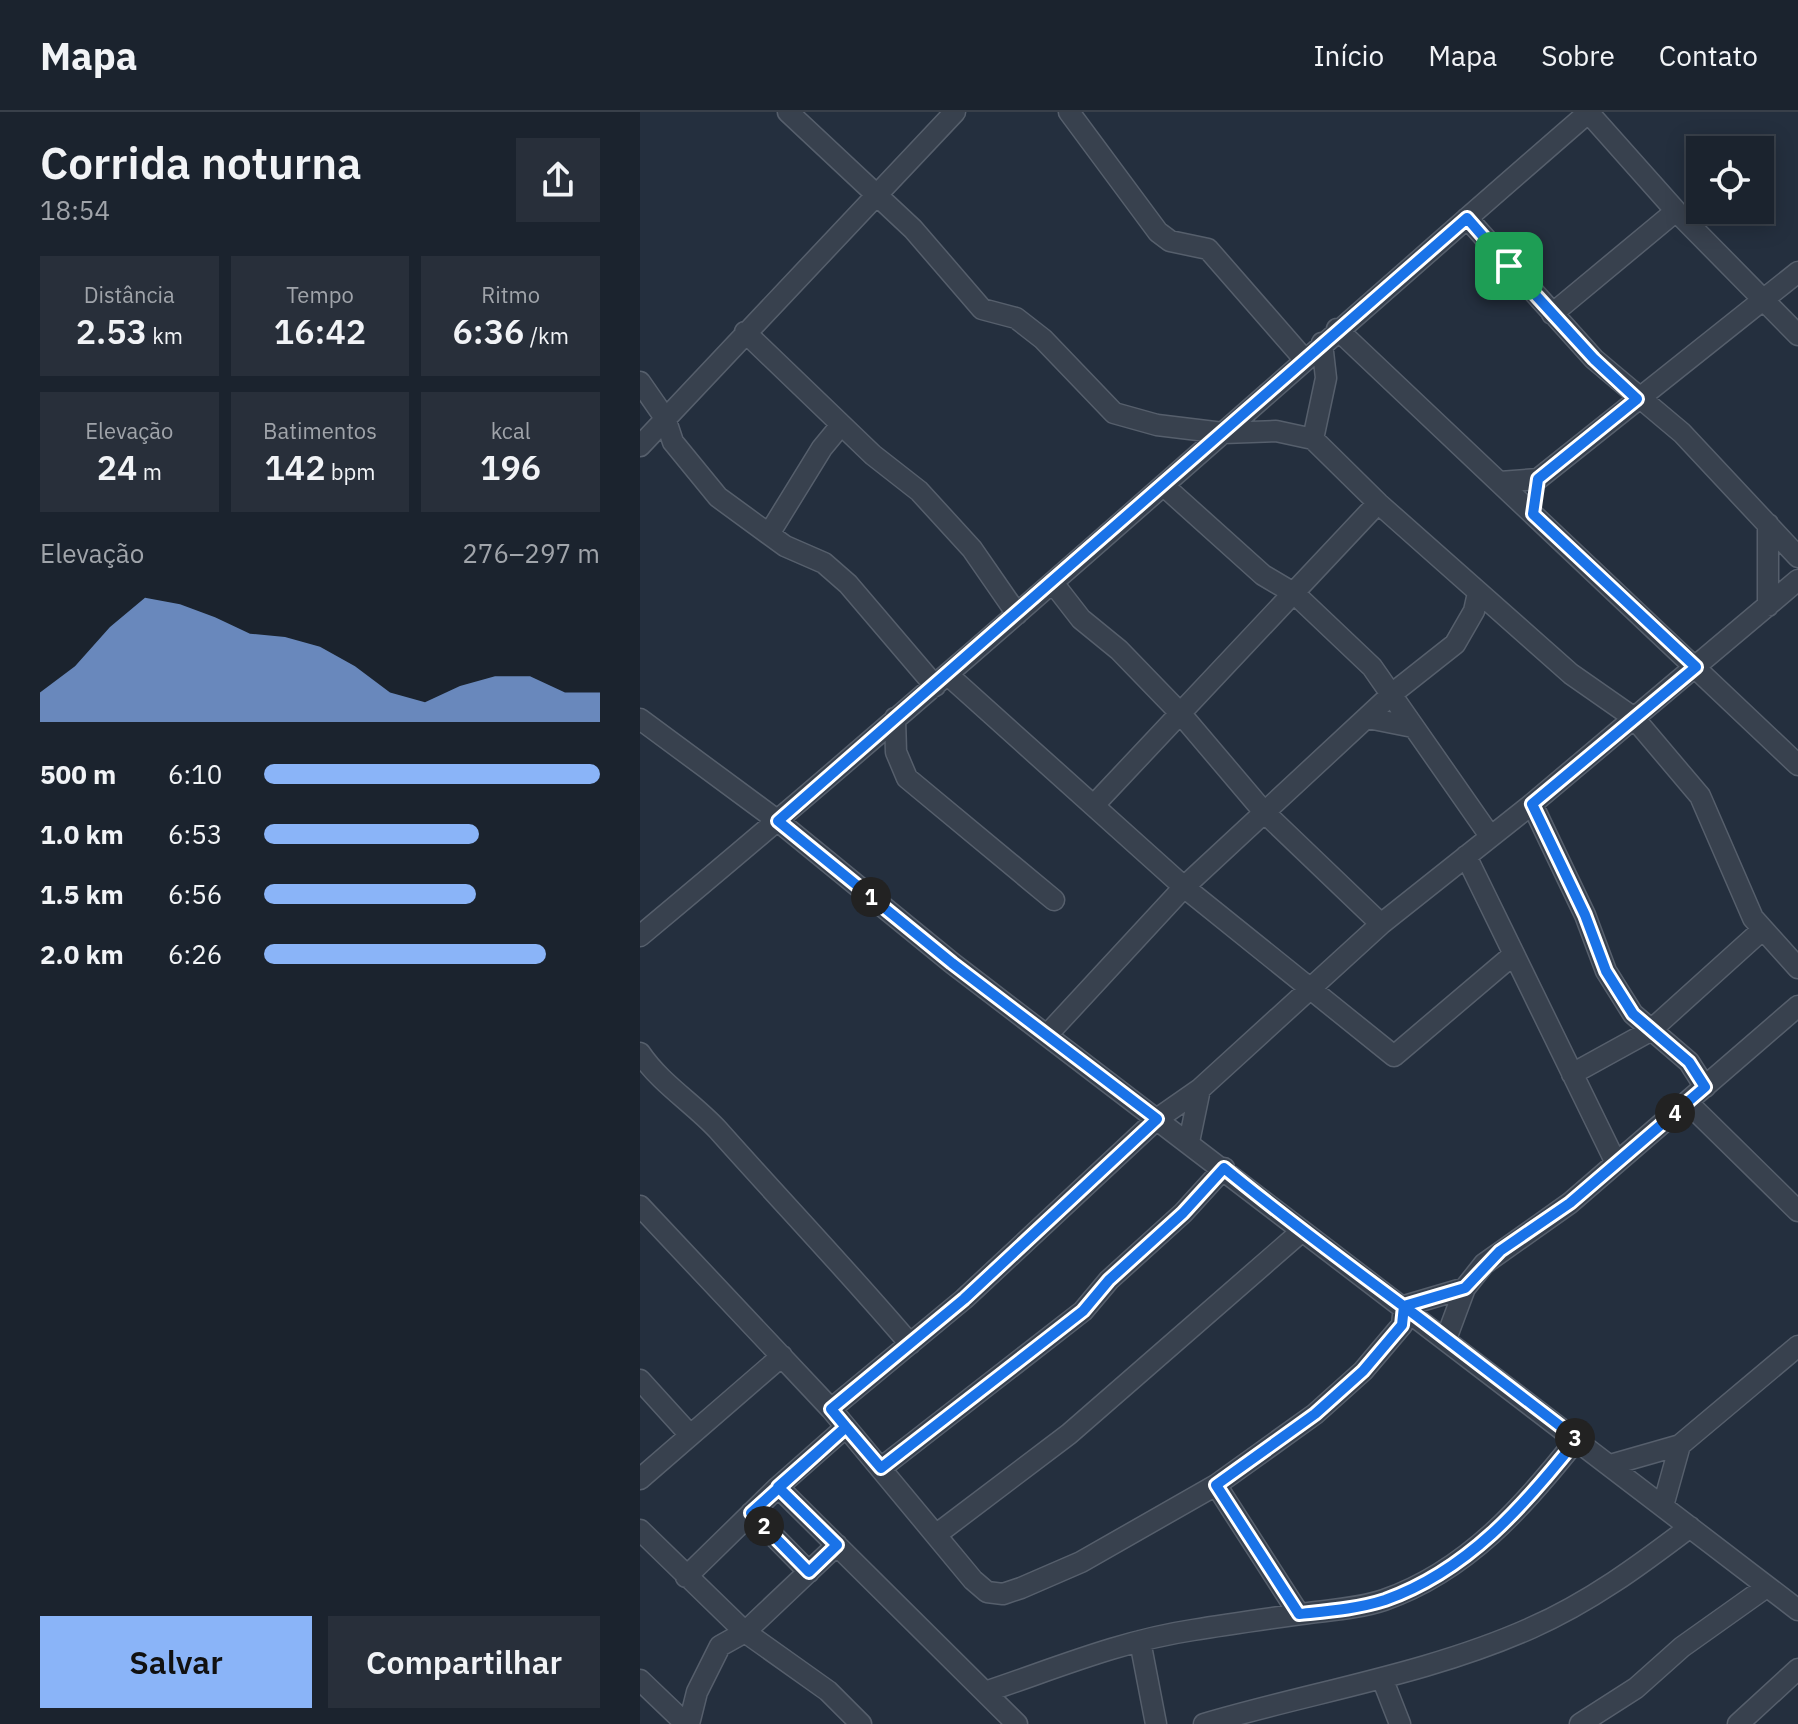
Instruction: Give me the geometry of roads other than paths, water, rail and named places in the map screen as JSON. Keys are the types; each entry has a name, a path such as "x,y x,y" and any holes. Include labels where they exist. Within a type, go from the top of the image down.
{"street":[{"path":"788,112 810,120 913,229 982,309 1016,318 1043,339 1114,413 1131,420 1223,433 1276,431 1313,439 1378,503 1571,674 1634,718 1700,796 1727,864 1762,930 1798,968"},
{"path":"640,446 955,112"},
{"path":"1069,112 1158,232 1170,241 1208,249 1304,359"},
{"path":"640,936 1053,583 1329,336 1588,112 1676,211 1798,335"},
{"path":"1552,314 1676,211"},
{"path":"1467,218 1552,314 1637,399 1682,433 1798,557"},
{"path":"1500,482 1538,479 1798,272"},
{"path":"745,332 841,425 919,491 972,549 1017,614"},
{"path":"1313,439 1326,378 1329,336"},
{"path":"1329,336 1500,482 1798,765"},
{"path":"640,382 665,418 673,442 718,497 769,534 824,563 941,680 1094,805 1184,887 1394,1056 1513,955"},
{"path":"769,534 822,448 841,425"},
{"path":"1533,514 1538,479"},
{"path":"1164,486 1263,575 1295,594 1344,637 1393,693 1413,727 1490,836"},
{"path":"1094,805 1378,503"},
{"path":"1768,524 1768,606"},
{"path":"831,1409 964,1299 1157,1119 1200,1089 1381,924 1532,804 1798,580"},
{"path":"1053,583 1081,619 1119,650 1180,713 1264,812 1381,924"},
{"path":"1047,1035 1184,887 1393,693 1455,644 1474,611 1478,593"},
{"path":"895,718 896,752 907,778 1054,900"},
{"path":"1368,718 1413,727"},
{"path":"640,719 778,821 952,963 1404,1306 1765,1588 1798,1610"},
{"path":"1532,804 1585,915 1606,971 1633,1014 1689,1062 1705,1087"},
{"path":"1466,856 1616,1163"},
{"path":"1572,1074 1650,1031 1762,930"},
{"path":"1446,1339 1465,1288 1500,1251 1570,1203 1798,1006"},
{"path":"640,1053 656,1074 692,1103 847,1269 910,1344"},
{"path":"1189,1142 1200,1089"},
{"path":"1687,1102 1798,1211"},
{"path":"881,1468 1083,1311 1109,1280 1183,1213 1224,1168"},
{"path":"640,1206 831,1409 973,1580 987,1592 1003,1594 1081,1562 1216,1485 1315,1414 1363,1371 1402,1325 1404,1306"},
{"path":"937,1534 1069,1434 1302,1231"},
{"path":"1404,1306 1465,1288"},
{"path":"1610,1465 1680,1445 1798,1346"},
{"path":"640,1479 782,1356"},
{"path":"640,1380 690,1435"},
{"path":"686,1577 778,1487 846,1427"},
{"path":"985,1692 1097,1651 1140,1641 1383,1600 1411,1588 1474,1550 1509,1521 1577,1439"},
{"path":"1663,1506 1680,1445"},
{"path":"1216,1485 1299,1614"},
{"path":"778,1487 1017,1724"},
{"path":"751,1513 809,1572"},
{"path":"1204,1724 1382,1678 1530,1628 1611,1585 1690,1527"},
{"path":"640,1530 745,1632 828,1691 861,1724"},
{"path":"640,1680 688,1724 697,1692 720,1646 745,1632 837,1545"},
{"path":"1580,1724 1626,1695 1689,1642 1765,1588"},
{"path":"1140,1641 1156,1724"},
{"path":"1738,1724 1798,1669"},
{"path":"1382,1678 1400,1724"}]}
